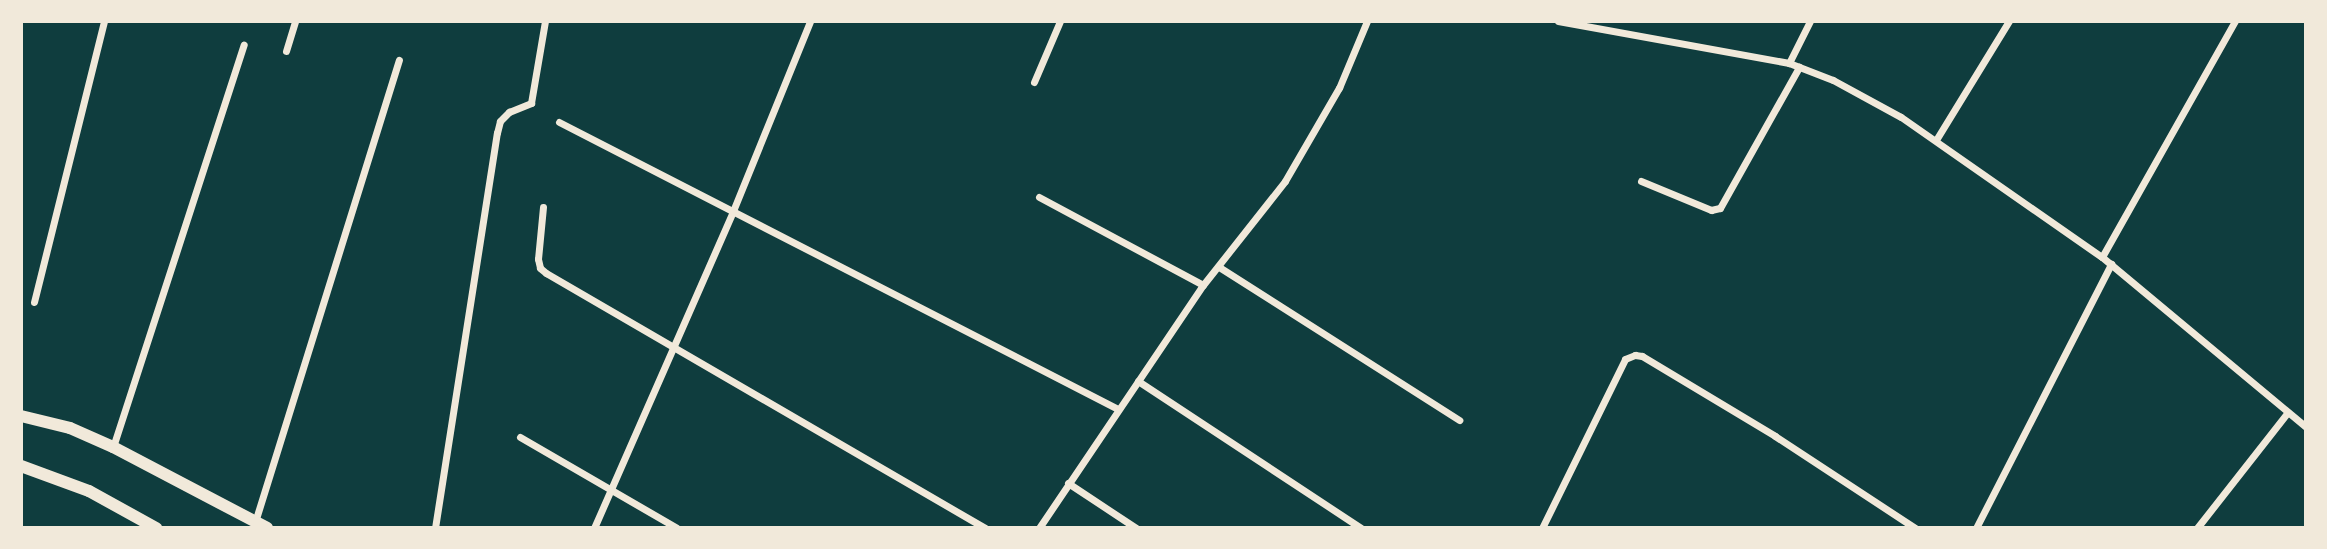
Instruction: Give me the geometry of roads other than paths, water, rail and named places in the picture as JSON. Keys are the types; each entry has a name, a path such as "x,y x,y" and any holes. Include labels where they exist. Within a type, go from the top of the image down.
{"street":[{"path":"34,302 104,21"},
{"path":"286,51 295,21"},
{"path":"435,528 496,133 500,121 509,113 531,103 545,21"},
{"path":"594,528 733,211 810,21"},
{"path":"1034,82 1060,21"},
{"path":"1039,528 1203,285 1285,181 1339,88 1367,21"},
{"path":"1558,21 1789,63 1833,80 1936,140 2102,257 2306,427"},
{"path":"1789,63 1810,21"},
{"path":"1936,140 2009,21"},
{"path":"2102,257 2235,21"},
{"path":"113,447 244,45"},
{"path":"21,416 70,428 113,447 261,525 399,60"},
{"path":"1641,181 1711,210 1720,208 1799,67"},
{"path":"559,122 1118,409"},
{"path":"1039,197 1203,285"},
{"path":"543,207 538,259 540,268 985,528"},
{"path":"1976,528 2111,264"},
{"path":"1219,267 1458,419"},
{"path":"1542,528 1625,359 1635,355 1642,356 1764,430 1915,528"},
{"path":"1138,380 1361,528"},
{"path":"2197,528 2288,412"},
{"path":"520,437 677,528"},
{"path":"21,466 89,491 156,528"},
{"path":"1068,483 1136,528"}]}
